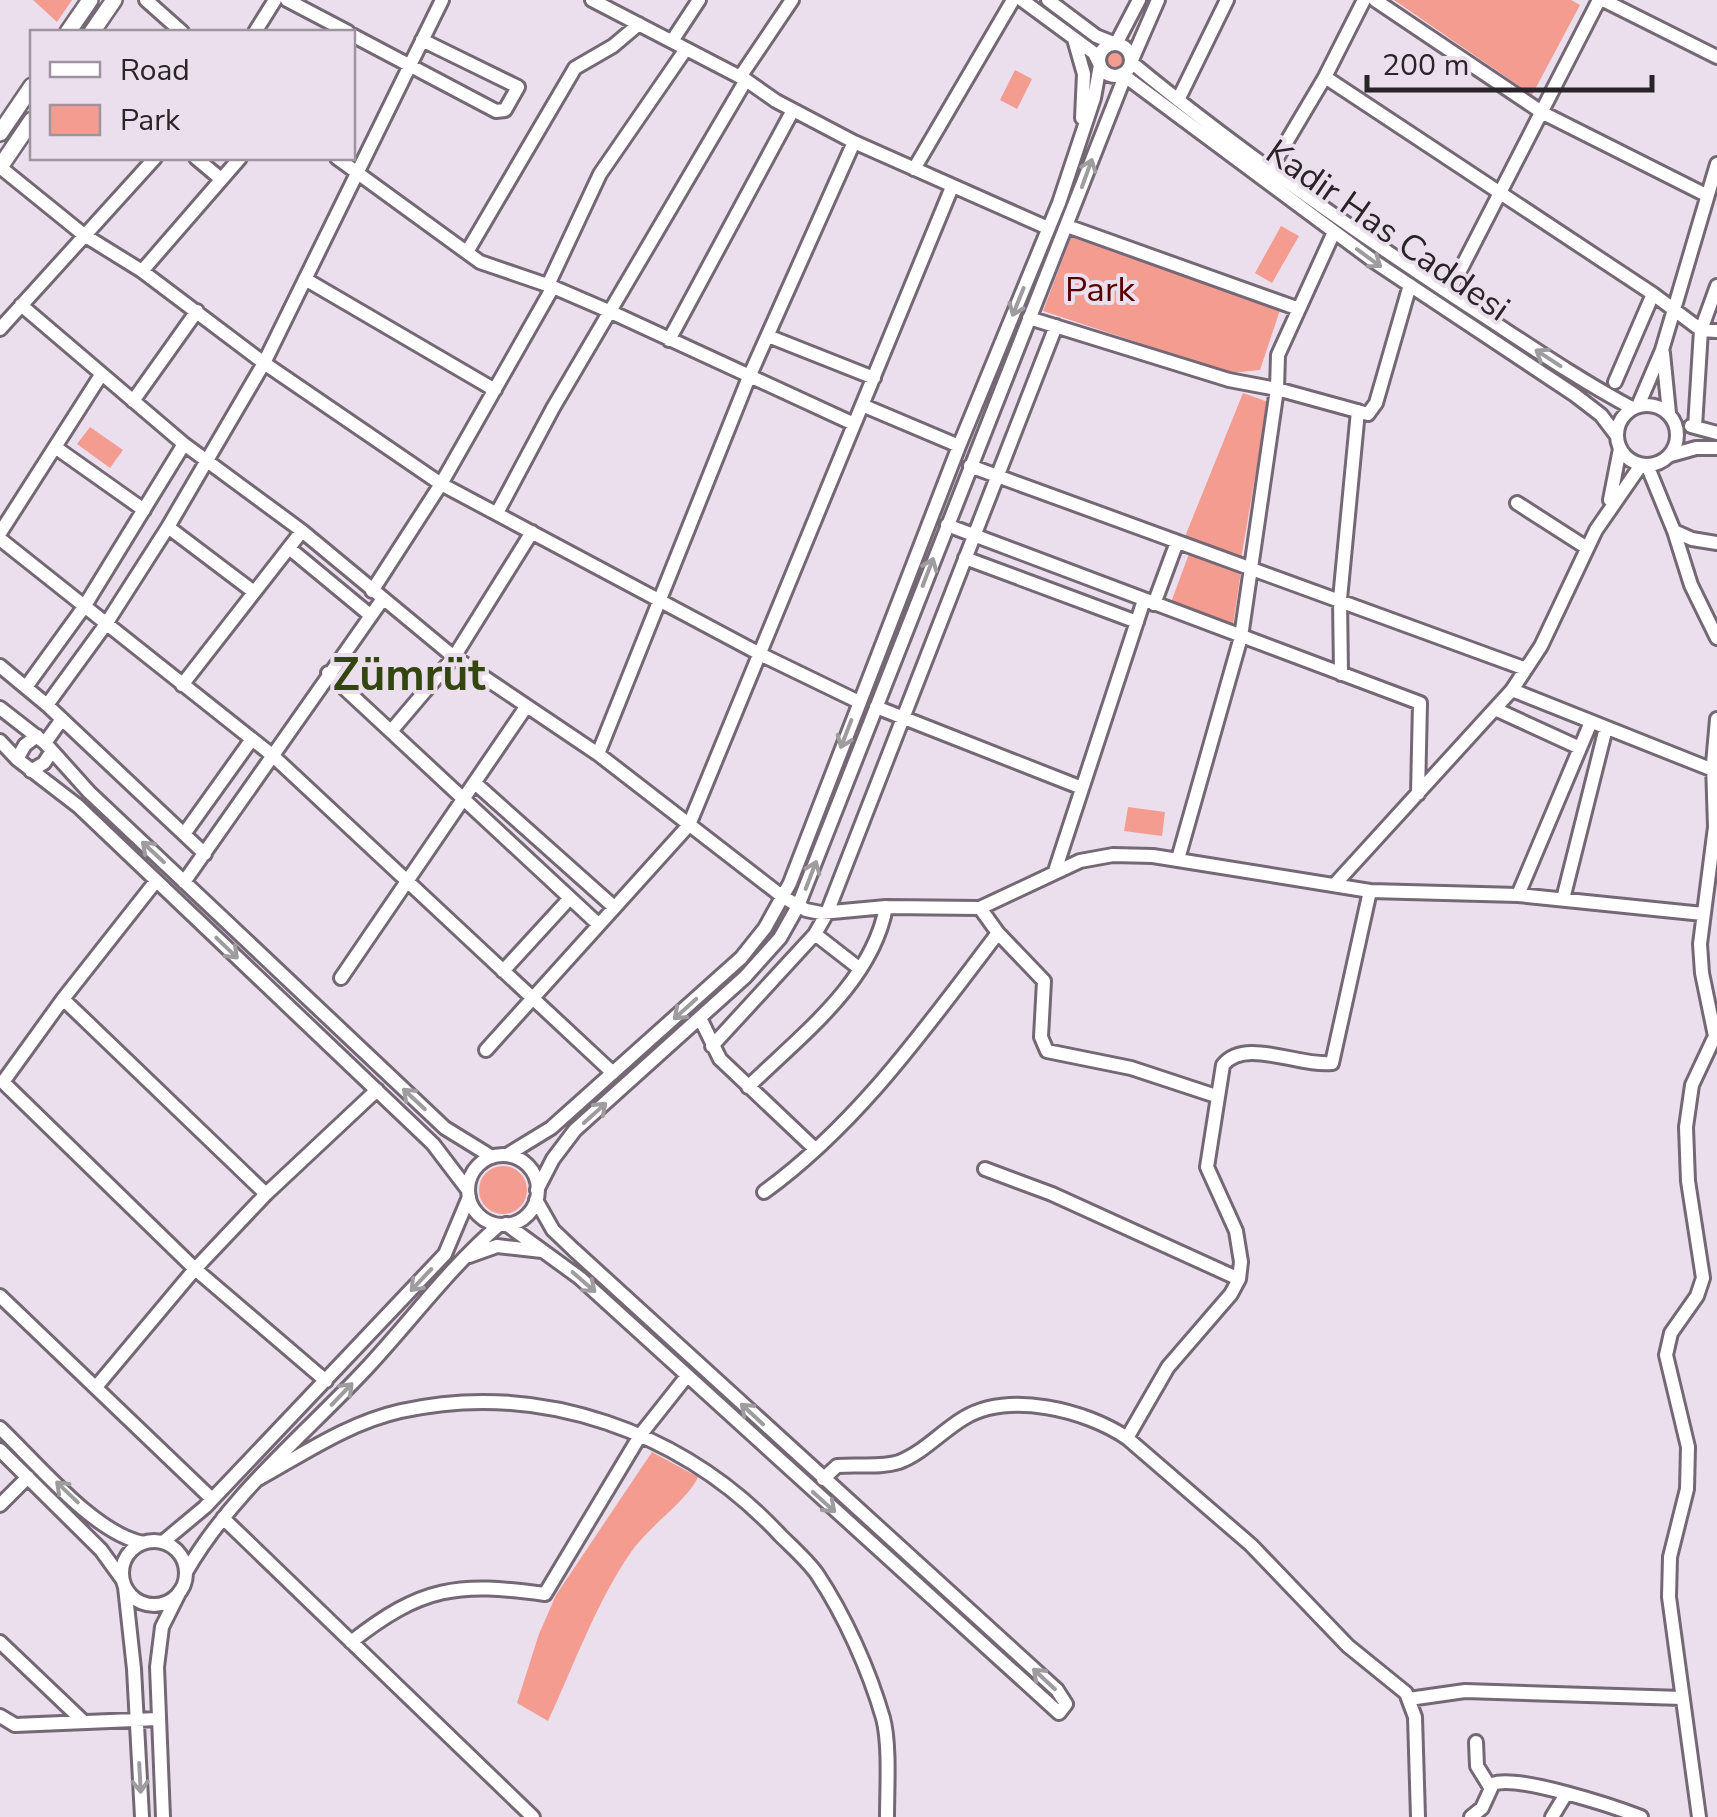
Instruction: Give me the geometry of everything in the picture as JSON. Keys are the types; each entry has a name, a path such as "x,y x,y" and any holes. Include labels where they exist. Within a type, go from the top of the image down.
{"main road":[{"path":"69,30 90,0"},
{"path":"93,30 114,0"},
{"path":"0,133 30,89"},
{"path":"0,167 30,123"}],"street":[{"path":"146,0 180,30"},
{"path":"255,30 275,0"},
{"path":"287,0 343,30"},
{"path":"47,705 106,624 264,364 442,0"},
{"path":"592,0 854,142 1048,228"},
{"path":"672,42 699,0"},
{"path":"497,513 553,408 792,0"},
{"path":"914,169 1012,0"},
{"path":"1022,0 1074,37 1116,44 1129,51 1126,71"},
{"path":"1048,0 1093,42 1100,66 1107,74 1126,71"},
{"path":"163,1542 212,1498 445,1254 461,1223 475,1170 551,1128 741,958 783,897 1048,228 1077,148 1102,51 1116,44 1139,0"},
{"path":"163,1817 158,1719 160,1641 166,1615 186,1572 224,1518 258,1479 366,1369 462,1259 502,1224 526,1216 552,1159 575,1130 771,950 798,906 1126,71 1158,0"},
{"path":"1178,100 1227,0"},
{"path":"1271,168 1325,77 1364,0"},
{"path":"1375,0 1543,113 1706,195"},
{"path":"1449,292 1601,0 1717,57"},
{"path":"467,252 574,68 613,46 639,24"},
{"path":"355,37 496,112 505,110 518,87 422,40"},
{"path":"1074,37 1084,81 1077,148"},
{"path":"184,882 370,615 377,596 551,286 600,174 686,49"},
{"name":"Kadir Has Caddesi","path":"1126,71 1178,100 1388,253 1601,392 1635,407"},
{"name":"Kadir Has Caddesi","path":"1126,71 1334,232 1575,395 1601,415 1619,443"},
{"path":"1325,77 1653,294 1701,330 1717,331"},
{"path":"669,340 793,110"},
{"path":"598,754 749,377 854,142"},
{"path":"0,329 153,160"},
{"path":"198,160 221,179"},
{"path":"142,271 238,160"},
{"path":"339,160 480,262 612,312 854,424"},
{"path":"1607,512 1619,423 1635,407 1662,350 1717,164"},
{"path":"0,167 84,235 142,271 264,364 441,484 760,654 859,702"},
{"path":"486,1050 689,824 952,187"},
{"path":"1067,226 1299,309"},
{"path":"1178,860 1241,636 1278,389 1278,355 1334,232"},
{"path":"305,279 495,390"},
{"path":"1029,318 1230,380 1368,414 1376,403 1410,285"},
{"path":"1695,427 1701,330 1717,286"},
{"path":"1615,382 1653,294"},
{"path":"20,306 184,444 302,531 454,657 598,754 798,906 827,913 886,907 980,908 1080,861 1113,855 1178,860 1370,891 1518,895 1703,914"},
{"path":"133,401 197,311"},
{"path":"712,1046 815,934 827,913 1056,326"},
{"path":"768,336 874,378"},
{"path":"1662,350 1678,437 1670,455"},
{"path":"100,375 0,536 272,755 613,1073"},
{"path":"1635,407 1651,404 1717,434"},
{"path":"862,405 960,446"},
{"path":"1341,674 1340,599 1358,411"},
{"path":"1619,443 1629,459 1644,465 1696,448 1717,448"},
{"path":"26,687 84,607 184,444"},
{"path":"54,447 144,510"},
{"path":"1335,884 1512,690 1541,646 1607,512 1644,465"},
{"path":"1644,465 1674,531 1690,585 1716,634"},
{"path":"970,466 1526,668"},
{"path":"1517,503 1587,548"},
{"path":"946,525 1420,703 1418,794"},
{"path":"168,526 254,592"},
{"path":"182,685 302,531"},
{"path":"1674,531 1717,543"},
{"path":"392,730 454,657 532,532"},
{"path":"1055,871 1137,622 1177,542"},
{"path":"289,548 370,615"},
{"path":"965,558 1137,622"},
{"path":"0,666 206,854"},
{"path":"328,674 598,924"},
{"path":"1512,690 1713,770"},
{"path":"876,707 1082,788"},
{"path":"0,708 44,743 89,792 444,1128 499,1156 520,1160 531,1170 553,1230 1057,1690 1066,1704 1059,1713 580,1278 502,1224 480,1216 433,1144 78,806 0,741"},
{"path":"342,978 526,708"},
{"path":"1495,709 1580,748"},
{"path":"32,771 44,763 44,743 62,719"},
{"path":"1699,1817 1668,1581 1689,1461 1666,1355 1670,1333 1698,1296 1703,1278 1688,1181 1686,1127 1692,1085 1715,1036 1700,958 1715,827 1713,770 1717,719"},
{"path":"1518,895 1591,722"},
{"path":"1563,899 1606,728"},
{"path":"184,834 252,739"},
{"path":"17,759 24,745 44,743"},
{"path":"475,783 614,906"},
{"path":"156,880 1,1084 195,1269 326,1381"},
{"path":"1126,1438 1168,1367 1231,1294 1239,1279 1242,1262 1236,1232 1208,1167 1216,1096 1224,1065 1238,1053 1249,1052 1305,1064 1332,1063 1370,891"},
{"path":"503,971 570,898"},
{"path":"748,1087 840,996 878,937 886,907"},
{"path":"980,908 1044,981 1041,1037 1046,1051 1131,1068 1216,1096"},
{"path":"764,1192 882,1084 998,933"},
{"path":"815,934 860,968"},
{"path":"63,999 266,1194"},
{"path":"700,1018 720,1059 814,1148"},
{"path":"96,1387 195,1269 266,1194 377,1090"},
{"path":"985,1169 1052,1194 1239,1279"},
{"path":"462,1259 497,1246 545,1251"},
{"path":"0,1296 212,1498"},
{"path":"351,1642 394,1611 442,1592 490,1587 545,1594 640,1434 687,1376"},
{"path":"258,1479 332,1435 402,1411 484,1402 566,1411 640,1434 690,1461 749,1501 816,1572 859,1653 884,1722 887,1817"},
{"path":"823,1479 838,1466 899,1462 965,1417 996,1407 1078,1413 1098,1420 1126,1438 1252,1545 1348,1646 1398,1684 1409,1698 1415,1717 1418,1817"},
{"path":"314,1422 322,1432 332,1435"},
{"path":"0,1428 99,1522 114,1533 143,1543 163,1542 179,1553 186,1572"},
{"path":"0,1450 102,1550 133,1598 152,1605 165,1603 180,1591"},
{"path":"0,1505 28,1477"},
{"path":"224,1518 533,1817"},
{"path":"142,1817 122,1567 128,1555 143,1543"},
{"path":"0,1642 84,1722"},
{"path":"1409,1698 1465,1691 1682,1698"},
{"path":"0,1716 15,1725 158,1719"},
{"path":"1476,1742 1477,1766 1490,1788"},
{"path":"1471,1817 1482,1808 1490,1788 1504,1781 1566,1794 1640,1817"},
{"path":"1552,1817 1566,1794"}],"green space":[{"path":"33,0 72,0 57,22"},
{"path":"1394,0 1571,0 1580,5 1532,95"},
{"path":"1116,48 1128,60 1116,72 1104,60"},
{"path":"1015,70 1032,79 1017,109 1000,100"},
{"path":"1281,226 1299,236 1272,283 1255,273"},
{"name":"Park","path":"1071,237 1280,310 1260,370 1230,373 1043,311"},
{"path":"1243,393 1268,402 1241,559 1184,539"},
{"path":"90,427 123,450 110,468 77,444"},
{"path":"1190,551 1241,571 1233,625 1170,605"},
{"path":"1128,807 1165,812 1162,836 1124,831"},
{"path":"503,1166 520,1173 527,1190 520,1207 503,1214 486,1207 479,1190 486,1173"},
{"path":"652,1452 698,1477 686,1495 639,1542 618,1572 548,1721 517,1703 539,1634 556,1595"}],"district":[{"name":"Zümrüt","path":"409,674"}]}
